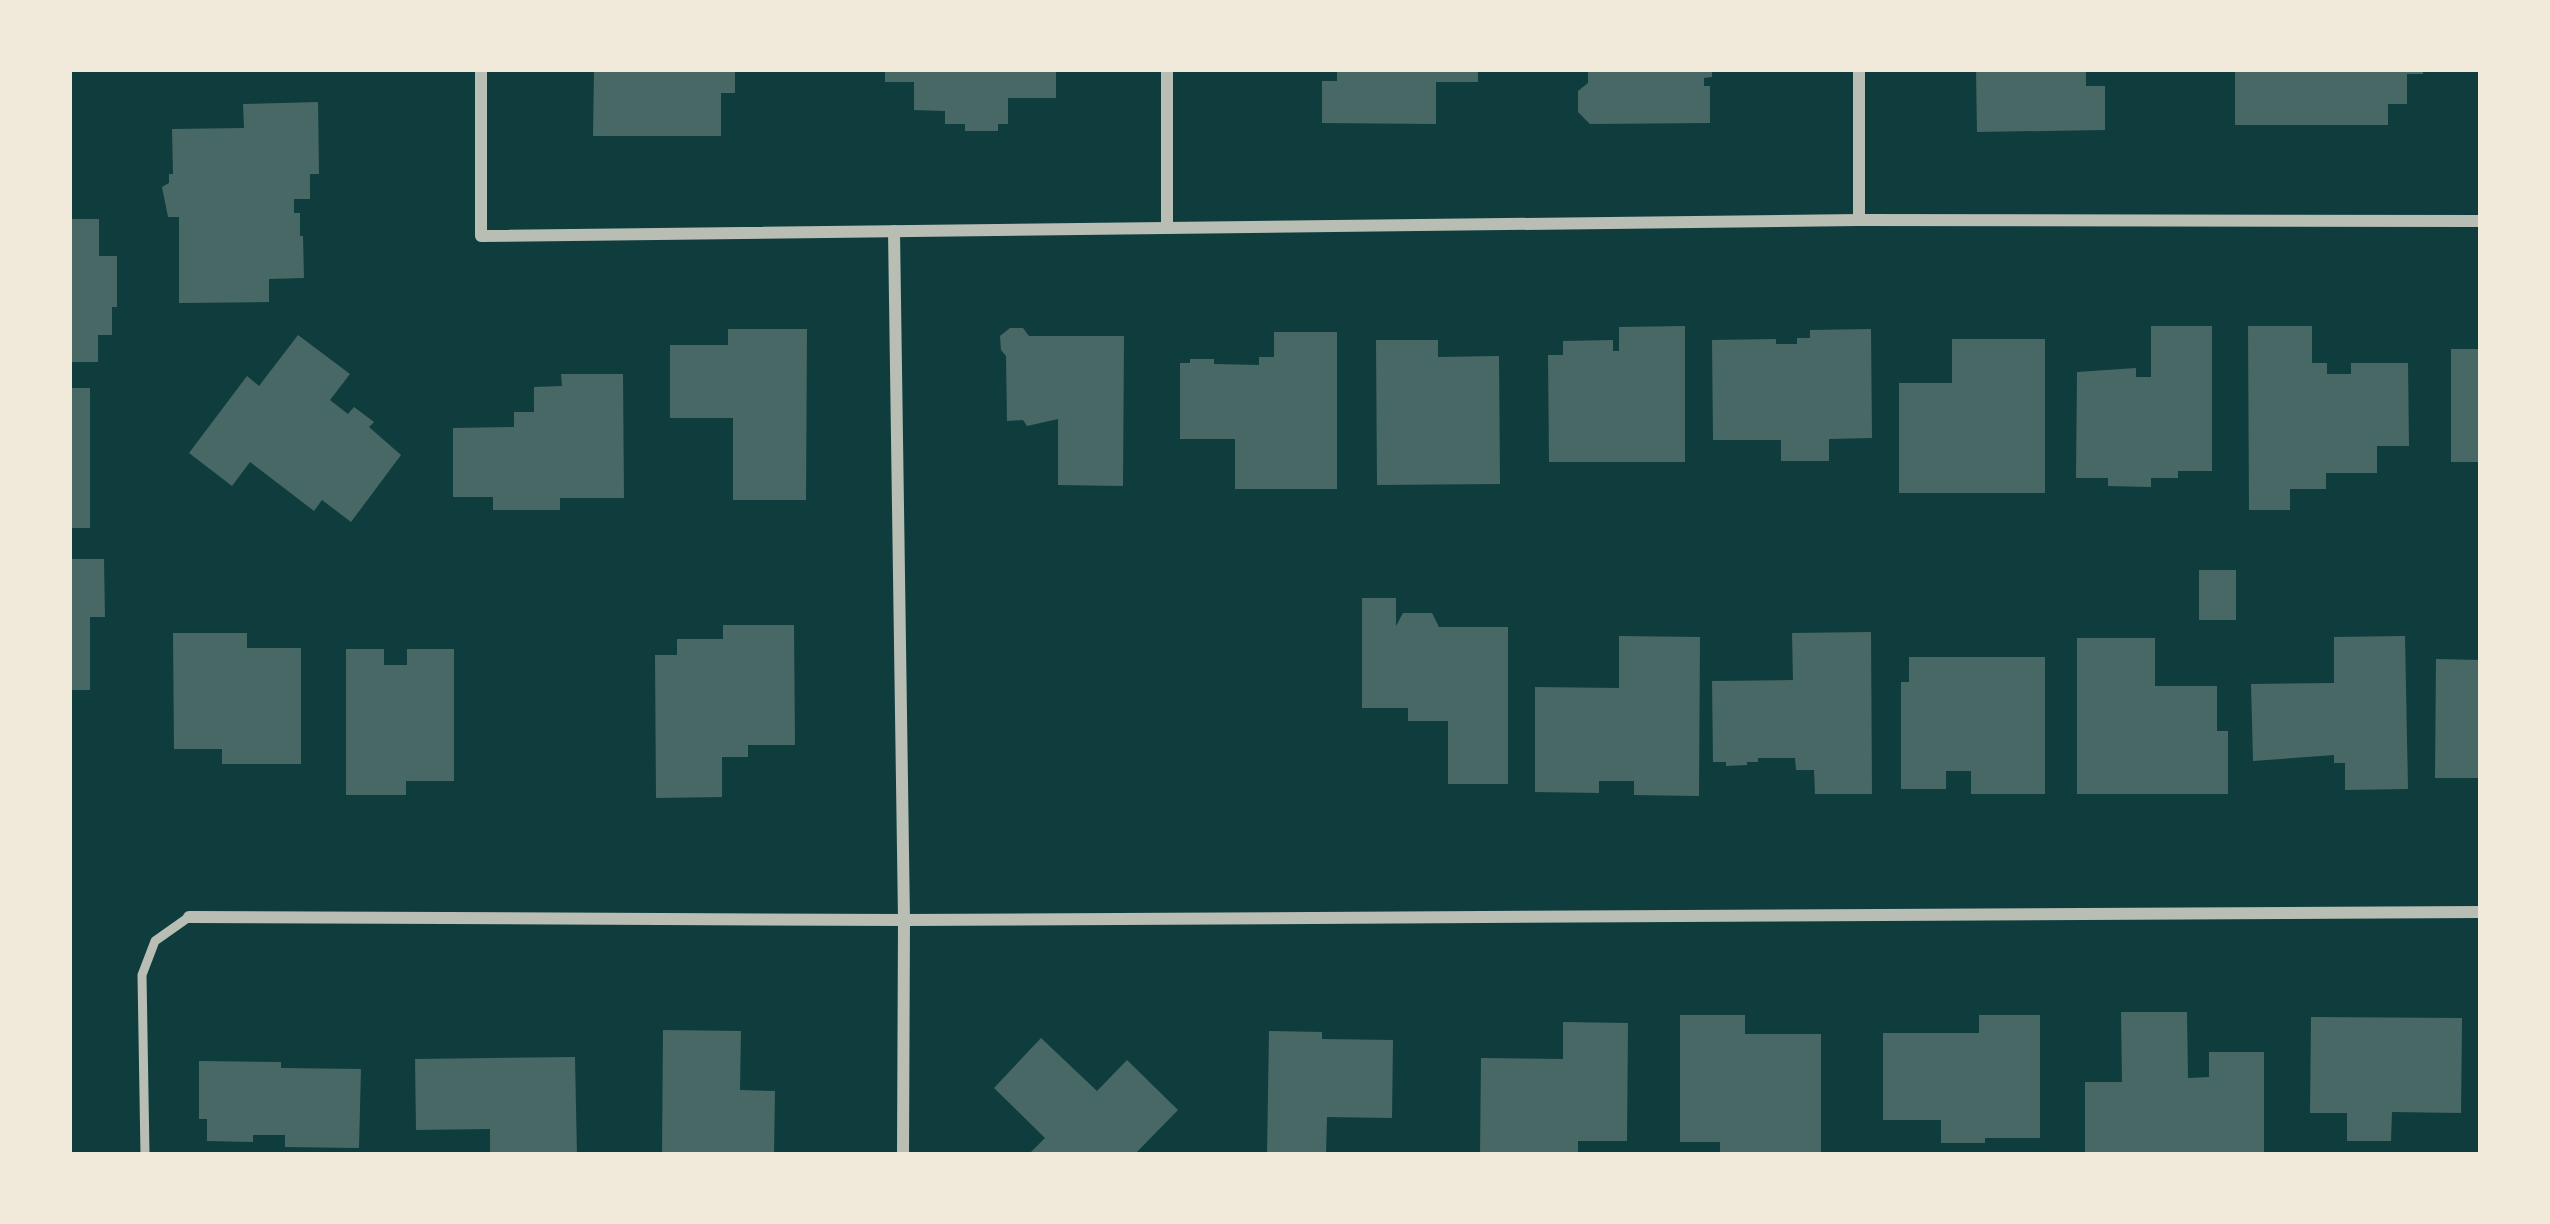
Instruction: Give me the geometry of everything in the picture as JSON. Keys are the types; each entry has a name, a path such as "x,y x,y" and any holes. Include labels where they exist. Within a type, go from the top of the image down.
{"street":[{"path":"481,69 481,236 1859,220 2481,221"},
{"path":"1167,69 1167,227"},
{"path":"1859,69 1859,220"},
{"path":"894,231 903,1155"},
{"path":"189,917 904,920 2481,912"}],"lane":[{"path":"145,1155 142,974 155,941 189,917"}],"building":[{"path":"594,69 735,69 735,93 721,93 721,136 593,136"},
{"path":"885,69 1056,69 1056,98 1008,98 1008,124 998,124 998,131 965,131 965,124 945,124 945,111 914,110 914,82 885,82"},
{"path":"1337,69 1478,69 1478,82 1436,82 1436,124 1322,123 1322,81 1337,81"},
{"path":"1588,69 1712,69 1712,77 1704,78 1704,86 1710,86 1710,123 1590,124 1578,112 1578,91 1588,83"},
{"path":"1976,69 2086,69 2086,86 2105,86 2105,130 1977,132"},
{"path":"2235,69 2423,69 2423,74 2407,74 2407,104 2388,104 2388,125 2235,125"},
{"path":"318,102 319,174 310,174 310,199 294,199 303,236 304,278 269,279 269,302 179,303 179,217 168,217 162,187 173,174 172,129 244,128 243,104"},
{"path":"69,219 99,219 99,256 117,256 112,335 98,335 98,362 69,362"},
{"path":"1685,326 1685,462 1549,462 1548,355 1563,355 1563,341 1613,340 1613,351 1619,351 1619,327"},
{"path":"2151,326 2212,326 2212,471 2178,471 2178,478 2151,478 2151,487 2108,486 2108,478 2076,478 2077,372 2136,368 2136,377 2151,377"},
{"path":"2248,326 2312,326 2312,363 2327,363 2327,374 2351,374 2351,363 2408,363 2409,446 2377,446 2377,473 2326,473 2326,489 2290,489 2290,510 2249,510"},
{"path":"1010,328 1023,328 1029,336 1124,336 1123,486 1058,485 1058,419 1027,426 1023,420 1007,421 1006,356 1000,336"},
{"path":"728,329 807,329 806,500 733,500 733,418 670,418 670,345 728,345"},
{"path":"1871,329 1872,438 1829,439 1829,461 1781,461 1781,440 1713,440 1712,340 1776,339 1776,344 1797,344 1797,338 1810,338 1810,330"},
{"path":"1274,332 1337,332 1337,489 1235,489 1235,439 1180,439 1180,363 1214,359 1214,364 1259,365 1259,357 1274,357"},
{"path":"298,335 350,374 330,400 348,414 354,407 374,422 369,427 401,455 351,522 322,500 314,511 250,462 232,486 189,453 247,376 259,386"},
{"path":"1952,339 2045,339 2045,493 1899,493 1899,383 1952,383"},
{"path":"1376,340 1438,340 1438,357 1499,356 1500,484 1377,485"},
{"path":"2451,349 2481,349 2481,462 2451,462"},
{"path":"561,374 623,374 624,498 560,498 560,510 493,510 493,497 453,497 453,428 514,427 514,412 534,412 534,387 562,386"},
{"path":"69,388 90,388 90,528 69,528"},
{"path":"69,559 104,559 105,617 90,617 90,690 69,690"},
{"path":"2199,570 2236,570 2236,620 2199,620"},
{"path":"1362,598 1396,598 1396,626 1403,613 1432,613 1439,627 1508,627 1508,784 1448,784 1448,721 1408,721 1408,708 1362,708"},
{"path":"723,625 794,625 795,745 748,745 748,757 722,757 722,797 656,798 655,655 677,655 677,639 723,639"},
{"path":"1871,632 1872,794 1815,794 1814,770 1796,770 1795,758 1758,758 1747,765 1713,762 1712,681 1793,680 1792,633"},
{"path":"173,633 247,633 247,648 301,648 301,764 222,764 222,749 174,749"},
{"path":"1619,636 1700,637 1699,796 1634,795 1634,781 1599,781 1599,793 1535,792 1535,687 1619,688"},
{"path":"2405,636 2408,789 2345,790 2345,763 2334,763 2334,755 2253,761 2251,684 2334,683 2334,637"},
{"path":"2077,638 2155,638 2155,686 2217,686 2217,731 2228,731 2228,794 2077,794"},
{"path":"346,649 384,649 384,665 407,665 407,649 454,649 454,781 406,781 406,795 346,795"},
{"path":"1909,657 2045,657 2045,794 1971,794 1971,771 1946,771 1946,789 1901,789 1901,682 1909,682"},
{"path":"2436,659 2481,660 2481,778 2435,778"},
{"path":"2121,1012 2187,1012 2188,1078 2209,1077 2209,1052 2264,1052 2264,1155 2085,1155 2085,1082 2122,1082"},
{"path":"1680,1015 1745,1015 1745,1034 1821,1034 1821,1155 1720,1155 1720,1142 1680,1142"},
{"path":"1979,1015 2040,1015 2040,1138 1941,1143 1941,1120 1883,1120 1883,1033 1979,1033"},
{"path":"2311,1017 2462,1018 2461,1113 2392,1112 2391,1141 2347,1141 2347,1113 2310,1113"},
{"path":"1563,1022 1628,1023 1627,1141 1578,1141 1578,1155 1480,1155 1481,1058 1563,1059"},
{"path":"663,1030 741,1031 740,1090 775,1091 774,1155 662,1155"},
{"path":"1269,1031 1322,1032 1322,1039 1393,1040 1392,1118 1327,1117 1326,1155 1267,1155"},
{"path":"1041,1038 1097,1091 1127,1060 1178,1110 1134,1155 1028,1155 1045,1138 994,1088"},
{"path":"575,1057 577,1155 490,1155 490,1129 416,1130 415,1059"},
{"path":"199,1061 361,1069 359,1148 285,1147 285,1135 253,1135 253,1142 207,1141 207,1119 199,1119"}]}
